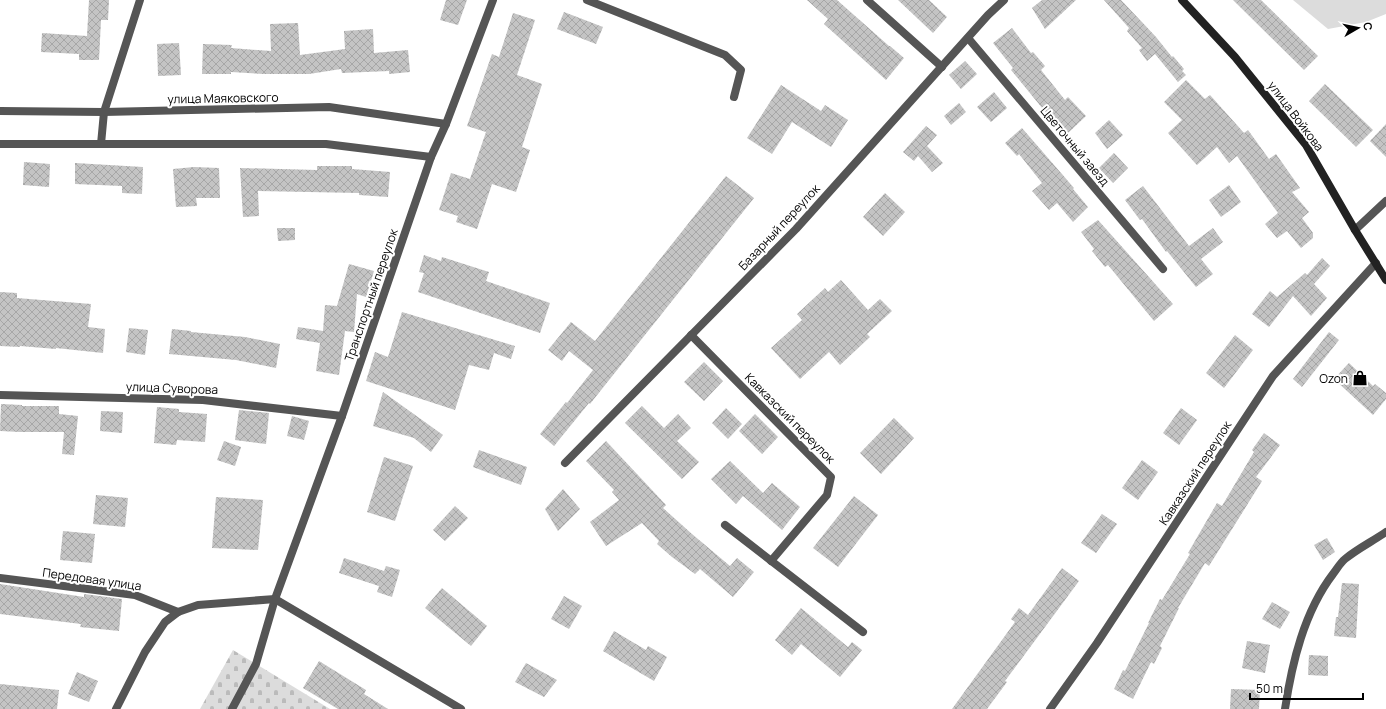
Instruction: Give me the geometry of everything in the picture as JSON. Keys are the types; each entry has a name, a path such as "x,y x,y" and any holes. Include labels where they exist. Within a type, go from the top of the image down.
{"street":[{"path":"102,144 104,112 140,0"},
{"name":"Транспортный переулок","path":"235,708 256,664 275,600 342,416 431,157 446,124 493,0"},
{"path":"587,0 725,55 741,70 734,96"},
{"path":"867,0 942,66"},
{"name":"Базарный переулок","path":"565,463 796,229 942,66 1004,0"},
{"name":"улица Войкова","path":"1182,0 1235,57 1306,145 1386,280"},
{"name":"Цветочный заезд","path":"968,38 1163,269"},
{"name":"улица Маяковского","path":"0,111 104,112 330,107 446,124"},
{"path":"0,144 326,144 431,157"},
{"path":"1355,230 1386,201"},
{"name":"Кавказский переулок","path":"1050,709 1097,644 1273,376 1376,263"},
{"name":"Кавказский переулок","path":"691,335 831,477 827,495 771,561"},
{"name":"улица Суворова","path":"0,395 203,400 342,416"},
{"path":"725,525 863,632"},
{"path":"1285,709 1299,646 1310,615 1325,585 1344,560 1386,532"},
{"name":"Передовая улица","path":"0,578 135,595 178,612"},
{"path":"116,709 145,652 165,622 178,612 198,605 275,600 461,709"}],"green space":[{"path":"1293,0 1386,0 1386,14 1366,22 1328,29"},
{"path":"233,650 330,709 200,709"}],"building":[{"path":"89,0 109,0 108,20 101,20 99,60 79,60 79,54 41,52 42,33 87,36"},
{"path":"446,0 467,0 458,25 440,20"},
{"path":"807,0 837,0 904,58 886,80 824,24 828,19"},
{"path":"898,0 929,0 947,17 933,33"},
{"path":"1042,0 1076,0 1045,29 1032,8"},
{"path":"1104,0 1121,0 1156,37 1172,57 1173,56 1184,69 1182,71 1186,75 1178,82 1155,54 1147,61 1139,50 1142,48 1127,31 1129,28"},
{"path":"1233,0 1261,0 1318,56 1304,70"},
{"path":"564,12 603,27 596,44 557,29"},
{"path":"513,13 535,20 517,75 542,84 522,147 530,150 516,192 492,184 477,229 456,222 458,216 439,210 451,173 470,179 486,132 467,126 492,54 499,57"},
{"path":"298,23 300,55 345,49 344,31 373,29 374,53 408,50 410,72 389,74 389,71 342,73 341,69 309,74 231,72 231,74 202,74 203,44 232,45 231,48 271,51 270,24"},
{"path":"1012,28 1031,53 1033,52 1045,66 1041,70 1065,100 1068,97 1086,116 1067,134 1047,114 1011,70 1013,68 993,43"},
{"path":"179,43 181,75 158,76 157,44"},
{"path":"965,61 977,74 961,89 949,75"},
{"path":"1186,80 1205,99 1210,95 1244,133 1248,130 1269,159 1276,154 1300,188 1292,192 1309,212 1302,218 1313,233 1313,238 1301,248 1287,231 1277,238 1265,224 1278,213 1237,156 1229,163 1217,147 1197,165 1168,133 1182,120 1164,102"},
{"path":"1325,84 1373,130 1356,147 1309,101"},
{"path":"781,85 821,111 825,105 848,120 831,147 792,122 772,154 747,138"},
{"path":"994,92 1007,108 991,122 977,107"},
{"path":"959,103 966,112 951,125 944,116"},
{"path":"1109,120 1123,135 1107,149 1095,133"},
{"path":"1386,124 1386,157 1370,141"},
{"path":"926,126 937,135 927,146 943,163 932,172 918,156 914,161 903,152"},
{"path":"1022,128 1074,188 1073,189 1088,207 1073,222 1057,203 1049,210 1032,191 1042,183 1019,154 1017,156 1005,143"},
{"path":"1114,153 1128,168 1113,183 1099,168"},
{"path":"24,162 50,164 49,187 23,185"},
{"path":"75,163 143,167 142,194 122,193 122,186 75,184"},
{"path":"317,166 352,166 352,169 390,172 388,197 359,195 359,193 258,191 259,216 243,217 240,168 317,170"},
{"path":"194,167 219,168 220,198 196,198 197,206 176,207 173,169"},
{"path":"726,176 754,198 590,404 589,403 554,446 540,434 593,370 569,351 562,361 548,350 571,322 595,341"},
{"path":"1229,185 1241,202 1221,217 1209,200"},
{"path":"1143,186 1189,246 1213,228 1223,242 1201,259 1213,274 1196,287 1125,200"},
{"path":"885,193 905,212 883,236 863,217"},
{"path":"1098,220 1173,304 1154,321 1108,265 1105,267 1092,251 1094,249 1081,232"},
{"path":"277,228 295,228 295,240 278,241"},
{"path":"424,255 441,261 442,257 489,272 486,281 550,303 540,333 418,292 424,273 419,272"},
{"path":"1322,258 1330,266 1314,284 1327,298 1311,316 1293,296 1269,327 1252,314 1270,291 1277,297 1305,273 1307,275"},
{"path":"349,264 374,271 366,297 357,294 354,332 345,331 339,375 316,371 320,343 296,339 298,327 323,331 325,305 337,306"},
{"path":"841,280 868,310 880,299 892,311 867,334 870,337 840,365 829,352 800,379 771,348 802,320 797,314 825,288 828,292"},
{"path":"0,292 17,293 17,298 91,304 88,327 105,329 103,353 56,348 0,346"},
{"path":"402,312 515,346 511,359 494,353 489,370 469,365 455,410 366,381 375,352 388,357"},
{"path":"129,328 148,330 145,355 126,352"},
{"path":"172,329 245,337 280,344 276,368 236,360 169,354"},
{"path":"1329,332 1339,340 1302,387 1293,379"},
{"path":"1235,335 1253,350 1224,388 1206,373"},
{"path":"704,362 723,381 704,401 684,382"},
{"path":"1349,363 1373,386 1375,384 1386,393 1386,399 1373,415 1334,379"},
{"path":"383,392 443,435 431,452 414,438 373,426"},
{"path":"1,404 22,406 59,406 59,414 78,416 74,455 62,454 64,432 0,431"},
{"path":"642,406 664,428 678,414 691,428 677,441 699,462 682,479 625,423"},
{"path":"157,407 179,409 179,412 207,414 205,442 177,440 176,445 154,443"},
{"path":"726,408 742,424 728,439 712,423"},
{"path":"1181,408 1197,420 1179,445 1163,433"},
{"path":"239,410 269,413 266,444 235,440"},
{"path":"101,411 123,412 122,433 100,431"},
{"path":"755,414 778,437 762,454 739,431"},
{"path":"292,416 309,421 304,440 287,436"},
{"path":"894,418 914,438 881,474 860,453"},
{"path":"1264,433 1280,445 1256,477 1262,481 1209,566 1205,563 1178,608 1160,646 1162,648 1154,664 1151,662 1133,699 1114,689 1123,670 1125,671 1160,599 1162,600 1190,554 1188,553 1217,503 1222,506 1254,452 1252,450"},
{"path":"224,441 241,447 235,466 217,460"},
{"path":"606,441 666,505 663,508 692,534 730,566 737,558 754,572 733,597 700,569 695,574 672,557 657,544 659,541 642,523 606,546 590,522 619,500 612,492 614,490 586,461"},
{"path":"479,450 527,467 521,485 473,467"},
{"path":"384,457 413,466 395,521 367,512"},
{"path":"1142,460 1158,472 1138,500 1122,488"},
{"path":"730,461 763,493 772,483 800,507 782,530 743,496 736,504 711,479"},
{"path":"563,489 580,509 558,531 545,509"},
{"path":"96,495 128,498 125,527 93,524"},
{"path":"854,496 878,515 838,567 813,548"},
{"path":"216,497 263,500 258,550 212,548"},
{"path":"455,506 468,518 445,541 433,530"},
{"path":"1102,514 1117,524 1096,553 1081,543"},
{"path":"63,531 95,534 92,563 60,560"},
{"path":"1327,538 1335,552 1323,560 1314,545"},
{"path":"344,558 384,571 386,566 400,570 392,597 377,592 379,586 339,573"},
{"path":"1062,568 1079,581 1005,681 1007,682 987,709 952,709 1015,622 1011,619 1019,608 1028,615"},
{"path":"1342,583 1359,584 1356,638 1334,636"},
{"path":"0,584 84,597 84,594 122,599 119,631 80,627 81,624 0,614"},
{"path":"442,588 487,626 471,646 425,608"},
{"path":"564,596 582,606 569,629 551,619"},
{"path":"1272,602 1290,612 1280,629 1262,619"},
{"path":"801,608 848,647 852,642 862,650 840,677 801,644 792,655 775,640"},
{"path":"614,631 646,650 648,646 667,657 654,681 603,651"},
{"path":"1247,641 1270,645 1265,673 1242,668"},
{"path":"1309,655 1328,656 1328,676 1308,675"},
{"path":"319,661 366,690 364,694 388,709 338,709 303,688"},
{"path":"526,663 557,680 544,697 515,682"},
{"path":"77,672 98,681 89,702 68,694"},
{"path":"0,684 59,690 57,709 0,709"},
{"path":"1231,689 1260,690 1259,709 1230,709"}],"place":[{"name":"Ozon","path":"1360,378"}]}
